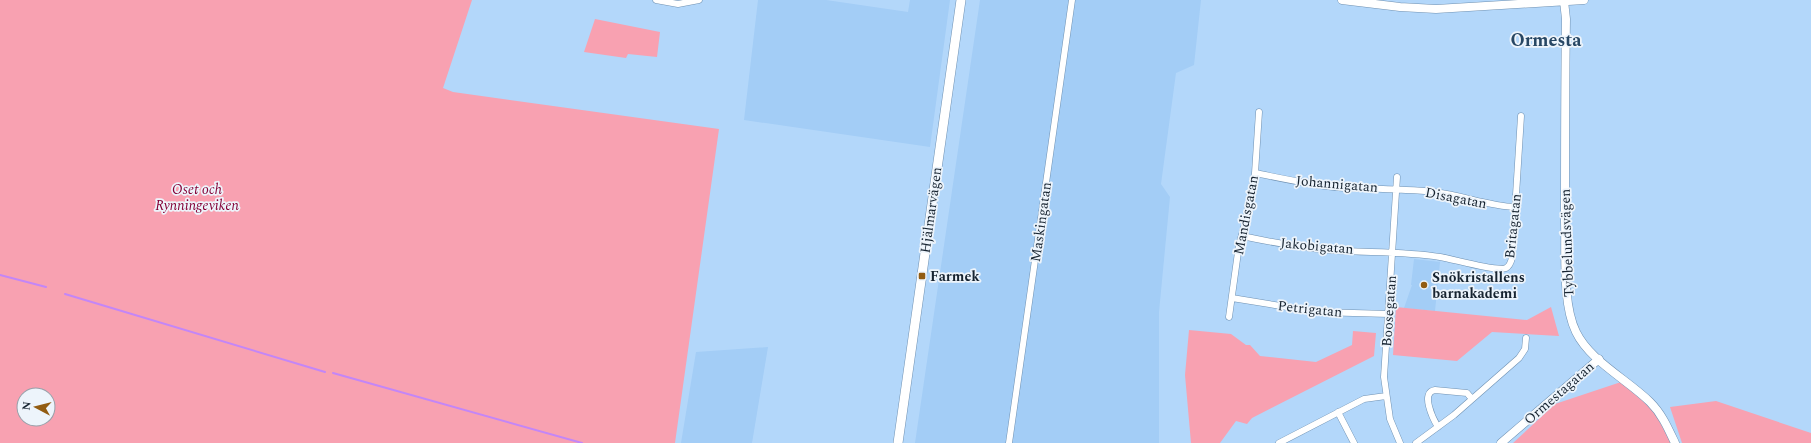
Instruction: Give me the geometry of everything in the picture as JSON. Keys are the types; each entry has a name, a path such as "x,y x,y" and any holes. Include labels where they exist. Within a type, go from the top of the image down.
{"main road":[{"name":"Hjälmarvägen","path":"898,443 961,0"}],"street":[{"path":"656,0 678,4 699,0"},
{"name":"Maskingatan","path":"1009,443 1072,0"},
{"path":"1342,0 1400,7 1436,8 1584,0"},
{"name":"Tybbelundsvägen","path":"1564,1 1566,19 1565,235 1569,312 1576,332 1582,342 1599,359 1649,401 1659,412 1675,443"},
{"name":"Mandisgatan","path":"1229,317 1242,236 1255,173 1259,112"},
{"name":"Britagatan","path":"1392,253 1437,257 1494,269 1505,268 1511,264 1521,116"},
{"name":"Johannigatan","path":"1255,173 1308,184 1346,188 1396,189"},
{"name":"Boosegatan","path":"1397,177 1384,377 1390,419 1400,443"},
{"name":"Disagatan","path":"1396,189 1436,192 1494,205 1515,207"},
{"name":"Jakobigatan","path":"1242,236 1281,244 1329,250 1392,253"},
{"name":"Petrigatan","path":"1232,298 1318,312 1389,314"},
{"path":"1416,443 1472,399 1519,358 1525,349 1526,338"},
{"name":"Ormestagatan","path":"1501,443 1599,359"},
{"path":"1438,427 1433,420 1428,399 1430,391 1435,390 1467,393 1472,399"},
{"path":"1279,443 1289,441 1338,412 1368,398 1386,396"},
{"path":"1338,412 1354,443"}],"shaded area":[{"path":"758,0 826,0 908,12 910,0 950,0 930,147 744,120"},
{"path":"980,0 1201,0 1194,65 1176,73 1161,184 1170,197 1159,312 1159,443 915,443"},
{"name":"Snökristallens barnakademi","path":"1414,259 1440,262 1435,311 1404,308 1412,285"},
{"path":"768,347 752,443 681,443 696,352"}],"green space":[{"name":"Oset och Rynningeviken","path":"0,0 472,0 443,88 453,92 719,129 675,443 0,443"},
{"path":"595,19 660,32 657,57 628,54 626,58 584,52"},
{"path":"1396,307 1527,320 1551,307 1559,336 1492,332 1457,361 1393,355"},
{"path":"1189,330 1231,334 1246,345 1250,345 1260,356 1316,362 1352,345 1353,331 1376,333 1374,356 1252,418 1247,424 1236,421 1220,443 1191,443 1185,375"},
{"path":"1621,382 1654,411 1671,443 1513,443 1555,404"},
{"path":"1716,401 1811,433 1811,443 1682,443 1670,407"}],"waterway":[{"path":"0,275 46,287"},
{"path":"65,294 325,372"},
{"path":"333,373 582,443"}],"place":[{"name":"Farmek","path":"922,276"},
{"name":"Snökristallens barnakademi","path":"1424,285"}],"district":[{"name":"Ormesta","path":"1546,40"}]}
